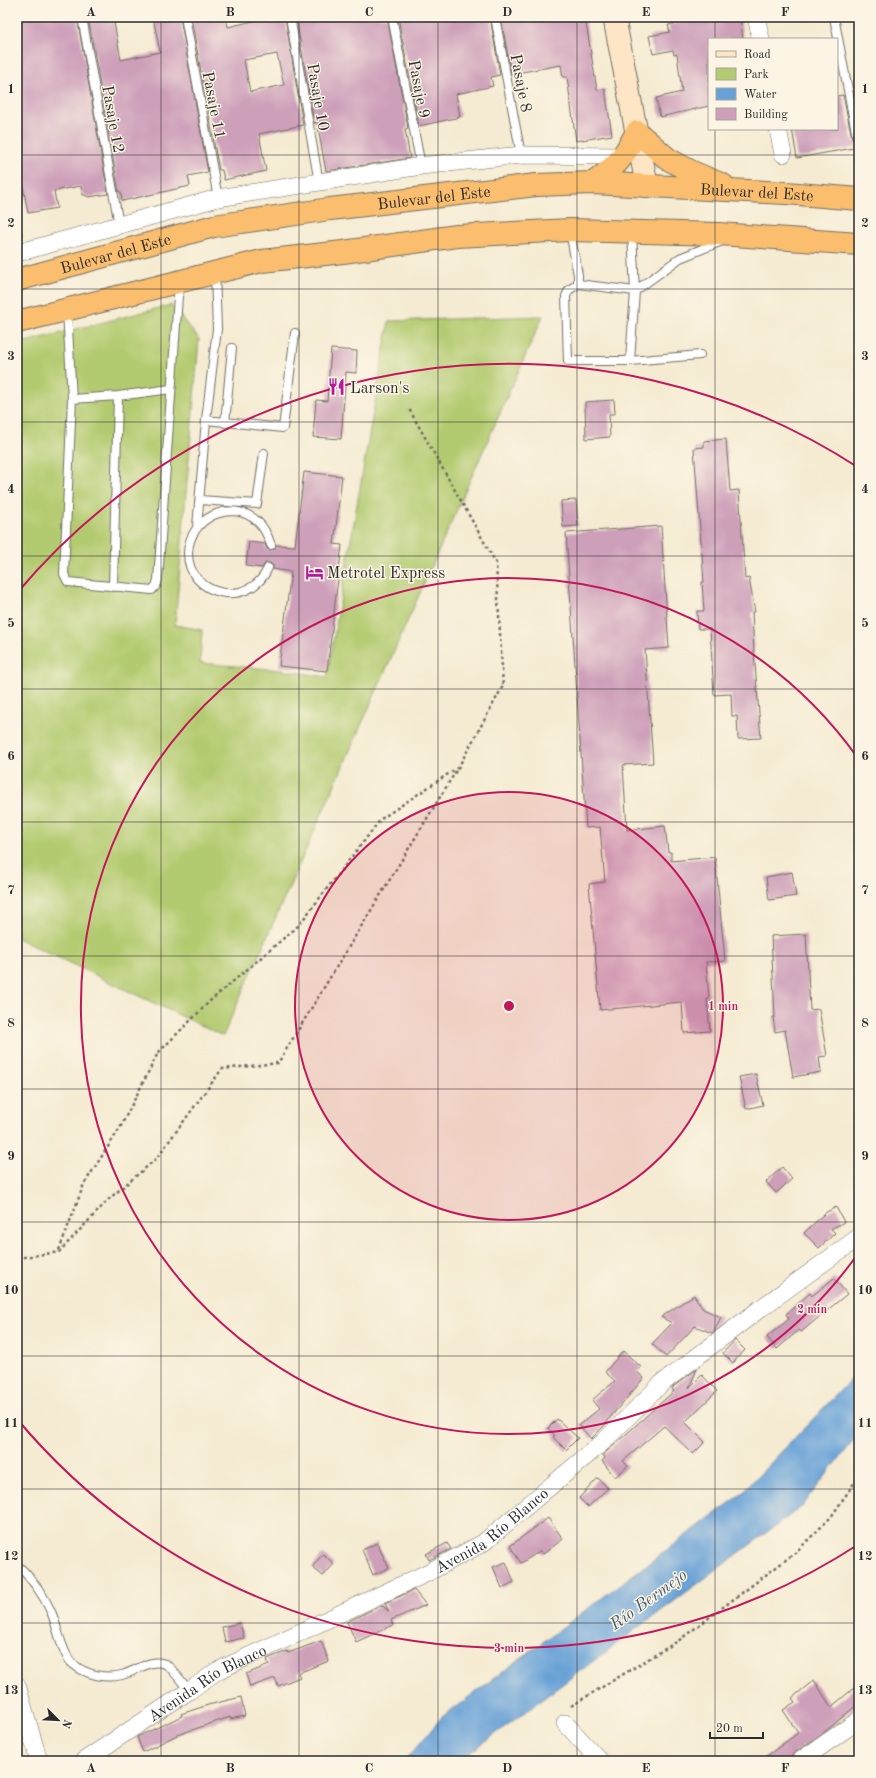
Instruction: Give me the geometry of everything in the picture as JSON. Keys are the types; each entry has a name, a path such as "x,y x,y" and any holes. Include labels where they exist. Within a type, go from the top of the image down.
{"highway":[{"path":"593,183 611,171 624,156 637,132 668,159 692,172 737,191"},
{"name":"Bulevar del Este","path":"17,280 214,226 330,209 536,185 593,183 786,193 859,199"},
{"path":"17,322 67,308 262,261 343,252 456,236 570,230 736,235 859,244"}],"street":[{"path":"614,17 648,186"},
{"path":"756,17 760,38"},
{"path":"778,130 783,154"},
{"path":"19,252 218,198 421,166 521,155 624,156"},
{"name":"Avenida Río Blanco","path":"83,1761 190,1692 217,1671 427,1573 483,1543 603,1442 661,1384 762,1308 859,1238"},
{"path":"17,1685 40,1761"},
{"path":"800,1761 859,1720"},
{"path":"565,1723 600,1761"}],"lane":[{"name":"Pasaje 12","path":"82,17 119,225"},
{"name":"Pasaje 11","path":"185,17 218,198"},
{"name":"Pasaje 10","path":"290,17 319,183"},
{"name":"Pasaje 9","path":"392,17 421,166"},
{"name":"Pasaje 8","path":"495,17 521,155"},
{"path":"834,17 857,137"},
{"path":"570,230 578,275 578,284"},
{"path":"630,361 635,291 632,232"},
{"path":"17,233 19,252"},
{"path":"700,354 630,361 568,361 566,296 569,290 578,284 635,291 680,258 736,235"},
{"path":"215,272 217,329 206,420 197,527 191,539 188,553 191,566 197,578 207,588 220,593 234,594 247,590 258,583 268,568"},
{"path":"67,308 72,399 64,574 68,582 152,590 156,586 158,580 179,281"},
{"path":"206,420 283,428 295,333"},
{"path":"225,423 232,348"},
{"path":"72,399 118,396 171,389"},
{"path":"114,587 118,396"},
{"path":"200,500 257,504 264,453"},
{"path":"197,527 207,518 219,512 233,511 246,514 258,521 266,532 271,545"},
{"path":"17,1565 23,1570 44,1598 51,1612 61,1643 72,1664 87,1673 107,1676 122,1675 155,1662 161,1663 167,1665 190,1692"}],"path":[{"path":"17,1258 59,1252 110,1198 156,1159 222,1069 278,1063 459,766 503,686 496,563 408,409"},
{"path":"59,1252 84,1184 120,1128 158,1053 210,1001 298,926 381,819 459,766"},
{"path":"565,1723 565,1713 569,1707 678,1642 795,1553 831,1517 859,1476"}],"green space":[{"path":"171,305 199,339 175,625 202,630 200,663 281,670 327,677 389,321 543,316 223,1036 17,938 17,441 22,395 17,395 17,344"}],"water":[{"name":"Río Bermejo","path":"859,1371 859,1434 801,1507 459,1761 405,1761 442,1717 739,1496"}],"building":[{"path":"17,17 77,17 108,194 89,197 82,194 81,186 54,191 57,208 28,213 22,181 17,182"},
{"path":"88,17 113,17 121,60 160,52 153,17 180,17 208,172 188,176 190,186 122,201 121,192 119,192"},
{"path":"191,17 226,17 228,27 257,20 257,17 285,17 303,125 259,134 266,171 224,180 222,170 219,170","holes":["277,54 284,85 250,92 244,60"]},
{"path":"296,17 387,17 408,128 405,129 410,158 326,171 317,122 314,123"},
{"path":"398,17 490,17 500,75 491,77 493,86 456,94 460,117 419,126"},
{"path":"501,17 585,17 597,90 605,89 612,135 576,141 567,77 563,77 561,65 511,74"},
{"path":"690,17 740,17 743,38 708,38 708,106 660,117 656,98 682,92 677,54 674,55 673,50 653,54 649,36 670,32 668,25 690,21"},
{"path":"843,95 852,138 855,142 859,142 859,147 797,158 792,130 838,130 838,96"},
{"name":"Larson's","path":"331,349 357,351 356,373 346,372 341,439 313,437 316,400 327,401"},
{"path":"614,400 615,414 609,414 610,437 586,439 585,402"},
{"path":"726,439 730,491 739,490 745,579 749,578 755,612 752,612 761,738 738,739 737,716 732,716 731,694 714,695 710,629 698,629 697,611 704,611 702,582 704,582 694,448 704,447 704,441"},
{"name":"Metrotel Express","path":"304,472 342,476 334,544 342,545 327,671 279,666 291,572 273,569 273,565 269,563 265,563 262,568 246,566 249,542 265,544 267,549 270,550 275,549 276,545 295,546"},
{"path":"576,500 578,526 563,527 561,501"},
{"path":"661,526 669,648 645,650 653,763 623,765 627,830 665,826 668,852 671,852 671,861 715,857 725,961 706,962 710,1031 684,1033 682,1002 600,1010 589,884 605,882 600,827 586,828 566,533"},
{"path":"792,872 796,896 769,900 766,877"},
{"path":"806,934 810,1010 819,1009 827,1056 819,1057 821,1072 793,1077 785,1030 775,1032 773,1017 775,1017 771,936"},
{"path":"756,1074 763,1105 746,1109 739,1077"},
{"path":"782,1167 792,1179 776,1193 766,1182"},
{"path":"836,1207 844,1222 831,1229 835,1233 819,1248 804,1233 825,1213"},
{"path":"834,1278 847,1294 801,1332 799,1330 777,1349 767,1337 789,1319 786,1314 810,1293 812,1296"},
{"path":"694,1295 703,1309 721,1317 712,1333 695,1326 666,1357 652,1344 672,1323 661,1317"},
{"path":"735,1340 745,1350 733,1363 723,1353"},
{"path":"623,1351 641,1367 637,1372 644,1378 606,1422 607,1423 591,1439 579,1425 599,1409 592,1400 615,1381 605,1372"},
{"path":"697,1369 689,1388 702,1375 717,1391 685,1422 705,1442 693,1454 664,1426 623,1461 628,1466 615,1477 602,1461 605,1458 603,1455 674,1391 672,1389 673,1387"},
{"path":"557,1419 578,1438 566,1450 553,1437 555,1436 548,1428"},
{"path":"598,1478 608,1488 588,1507 579,1498"},
{"path":"548,1518 563,1539 543,1554 540,1551 521,1563 510,1546"},
{"path":"377,1543 389,1568 373,1575 362,1550"},
{"path":"447,1543 451,1549 429,1560 426,1554"},
{"path":"323,1554 334,1564 323,1576 312,1567"},
{"path":"506,1562 514,1582 502,1588 493,1567"},
{"path":"414,1590 426,1605 391,1620 393,1625 356,1642 347,1622 382,1605 389,1612 385,1603"},
{"path":"240,1623 244,1638 225,1642 222,1627"},
{"path":"321,1641 329,1661 298,1673 300,1677 278,1686 275,1678 250,1687 246,1674 269,1665 267,1659 287,1651 288,1653"},
{"path":"814,1680 831,1707 859,1684 859,1703 827,1730 794,1753 789,1761 760,1761 798,1733 783,1710 795,1702 792,1698"},
{"path":"241,1697 245,1716 230,1719 230,1717 177,1735 143,1752 137,1737 182,1716 181,1714 208,1705"}],"place":[{"name":"Larson's","path":"337,387"},
{"name":"Metrotel Express","path":"314,572"}]}
